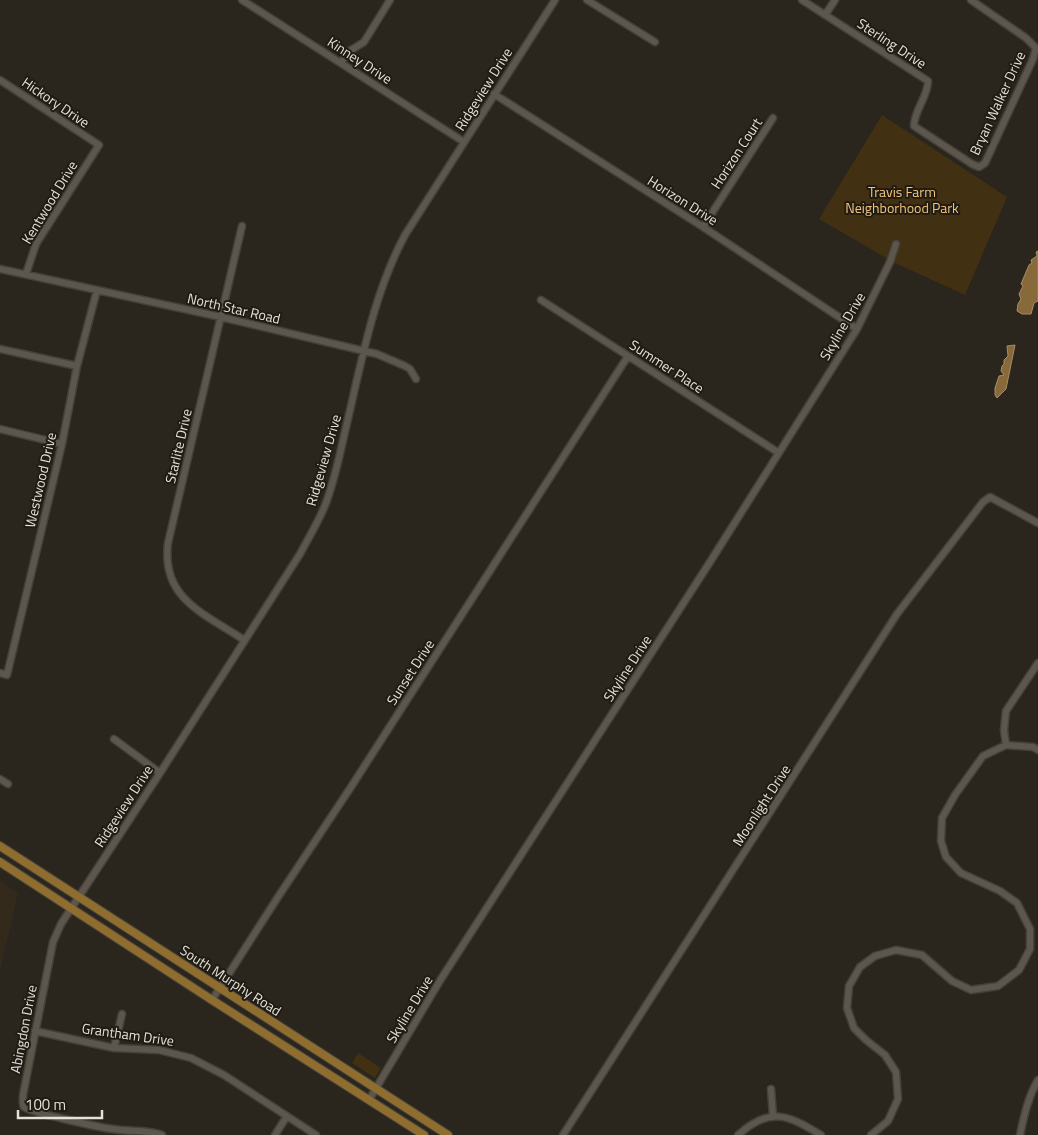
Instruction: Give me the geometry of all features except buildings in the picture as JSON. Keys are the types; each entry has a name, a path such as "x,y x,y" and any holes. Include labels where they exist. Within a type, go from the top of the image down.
{"main road":[{"name":"South Murphy Road","path":"0,846 448,1135"},
{"name":"South Murphy Road","path":"0,862 424,1135"}],"street":[{"name":"Kinney Drive","path":"242,0 464,142"},
{"path":"341,62 348,52 364,42 390,0"},
{"name":"Ridgeview Drive","path":"71,908 300,554 326,503 335,476 364,351 392,260 405,235 555,0"},
{"path":"587,0 654,42"},
{"name":"Sterling Drive","path":"802,0 928,81 928,88 914,118 914,126 979,167"},
{"path":"825,15 834,0"},
{"name":"Bryan Walker Drive","path":"971,0 1026,38 1036,48 1033,59 985,162 979,167"},
{"name":"Hickory Drive","path":"0,80 98,145"},
{"name":"Horizon Drive","path":"494,94 703,227 857,329"},
{"name":"Horizon Court","path":"703,227 773,118"},
{"name":"Kentwood Drive","path":"26,274 36,244 98,145"},
{"name":"Starlite Drive","path":"242,226 170,533 167,555 170,577 183,598 244,640"},
{"name":"Skyline Drive","path":"369,1100 441,979 857,329 890,262 896,244"},
{"name":"North Star Road","path":"0,269 221,317 364,351 388,358 405,366 410,369 416,379"},
{"name":"Westwood Drive","path":"0,673 7,675 62,444 77,366 97,290"},
{"name":"Summer Place","path":"541,300 779,453"},
{"path":"0,349 77,366"},
{"name":"Sunset Drive","path":"212,1000 628,356"},
{"path":"0,429 62,444"},
{"name":"Moonlight Drive","path":"564,1135 897,614 958,533 983,502 990,497 1038,524"},
{"path":"1006,745 1004,730 1006,712 1038,663"},
{"path":"114,739 160,773"},
{"path":"871,1135 888,1121 898,1099 896,1072 885,1055 854,1028 847,1008 849,986 860,967 875,956 896,950 922,955 952,981 971,990 998,986 1019,970 1030,949 1030,929 1018,903 1000,891 961,873 946,857 941,841 942,818 955,795 983,756 1006,745 1033,747 1038,750"},
{"path":"0,779 8,784"},
{"name":"Abingdon Drive","path":"71,908 60,924 53,942 23,1095 23,1106 99,1127 116,1130 137,1130 162,1135"},
{"path":"114,1048 122,1014"},
{"name":"Grantham Drive","path":"35,1031 114,1048 159,1050 192,1058 224,1075 316,1135"},
{"path":"1020,1135 1027,1106 1038,1080"},
{"path":"770,1089 773,1116"},
{"path":"275,1135 287,1116"},
{"path":"738,1135 757,1121 773,1116 798,1122 821,1135"}],"shaded area":[{"path":"1038,251 1038,301 1034,303 1031,314 1022,314 1017,311 1021,299 1019,294 1023,286 1021,284 1029,265 1032,263 1031,260 1037,256 1036,252"},
{"path":"1015,345 1006,389 997,398 995,388 999,376 1004,375 1001,371 1004,360 1008,356 1007,346"},
{"path":"0,881 18,893 0,972"}],"green space":[{"name":"Travis Farm Neighborhood Park","path":"882,115 1007,197 965,295 895,263 819,219"},
{"path":"358,1053 381,1068 375,1078 352,1063"}]}
